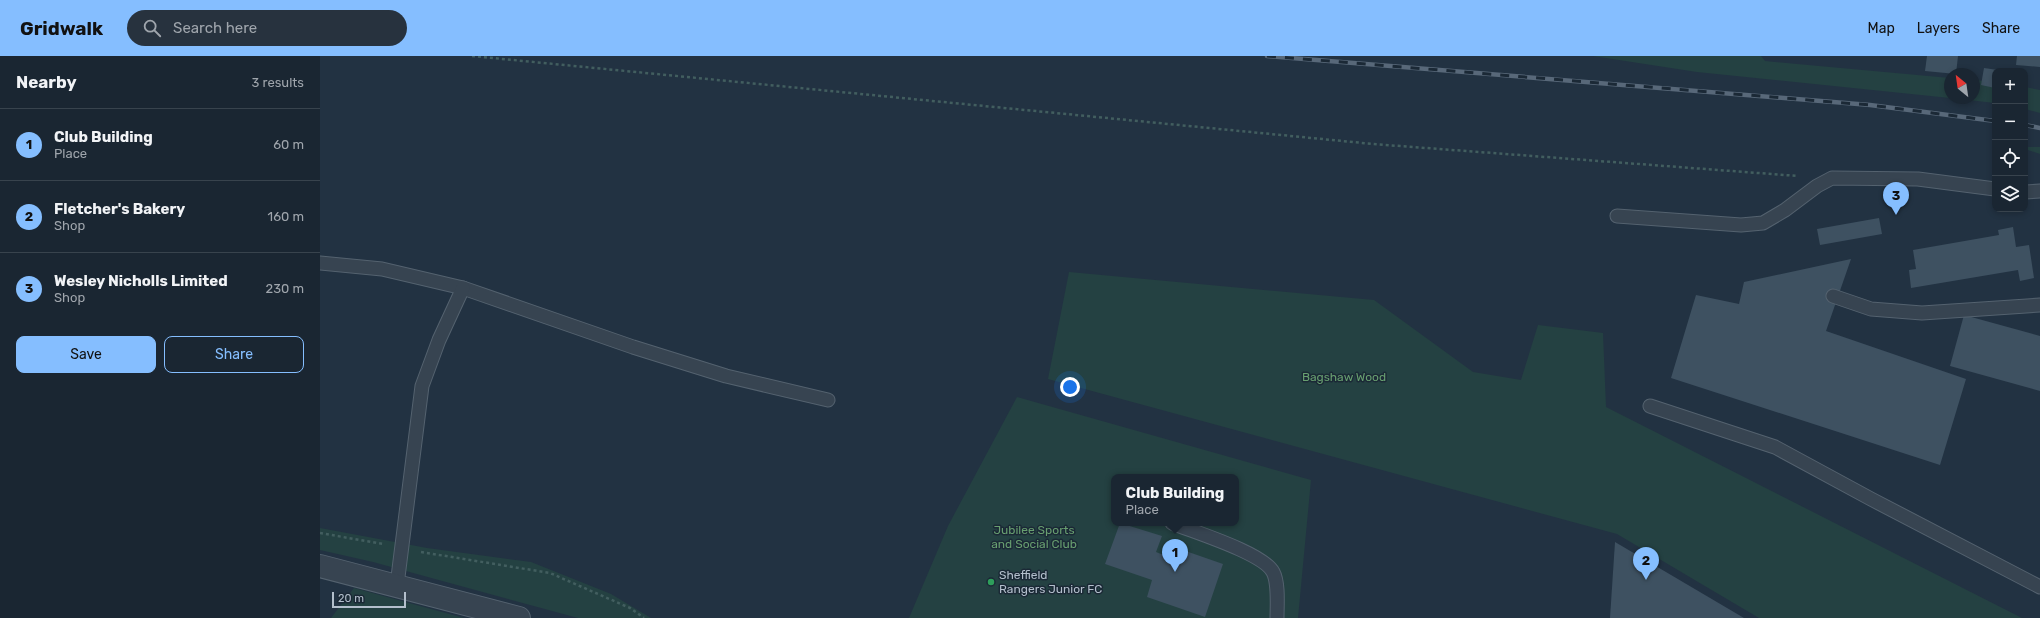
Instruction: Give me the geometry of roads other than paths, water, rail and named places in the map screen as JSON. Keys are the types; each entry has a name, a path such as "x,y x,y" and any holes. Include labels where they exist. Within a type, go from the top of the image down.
{"street":[{"path":"320,566 519,618"}],"lane":[{"path":"1617,216 1741,224 1763,223 1785,210 1817,186 1832,178 1918,179 1992,188"},
{"path":"2028,192 2040,191"},
{"path":"320,263 382,269 463,288 726,376 828,400"},
{"path":"397,585 422,386 439,340 463,288"},
{"path":"1834,296 1871,309 1922,313 2040,305"},
{"path":"1650,406 1775,447 1878,503 2040,587"},
{"path":"1179,526 1254,556 1273,572 1277,597 1277,618"}],"railway":[{"path":"1267,56 1870,105 1992,121"},
{"path":"2028,126 2040,128"}],"place":[{"name":"Wesley Nicholls Limited","path":"1896,215"},
{"name":"Club Building","path":"1175,572"},
{"name":"Fletcher's Bakery","path":"1646,580"},
{"name":"Sheffield Rangers Junior FC","path":"991,582"}],"park label":[{"name":"Bagshaw Wood","path":"1344,377"},
{"name":"Jubilee Sports and Social Club","path":"1034,537"}]}
